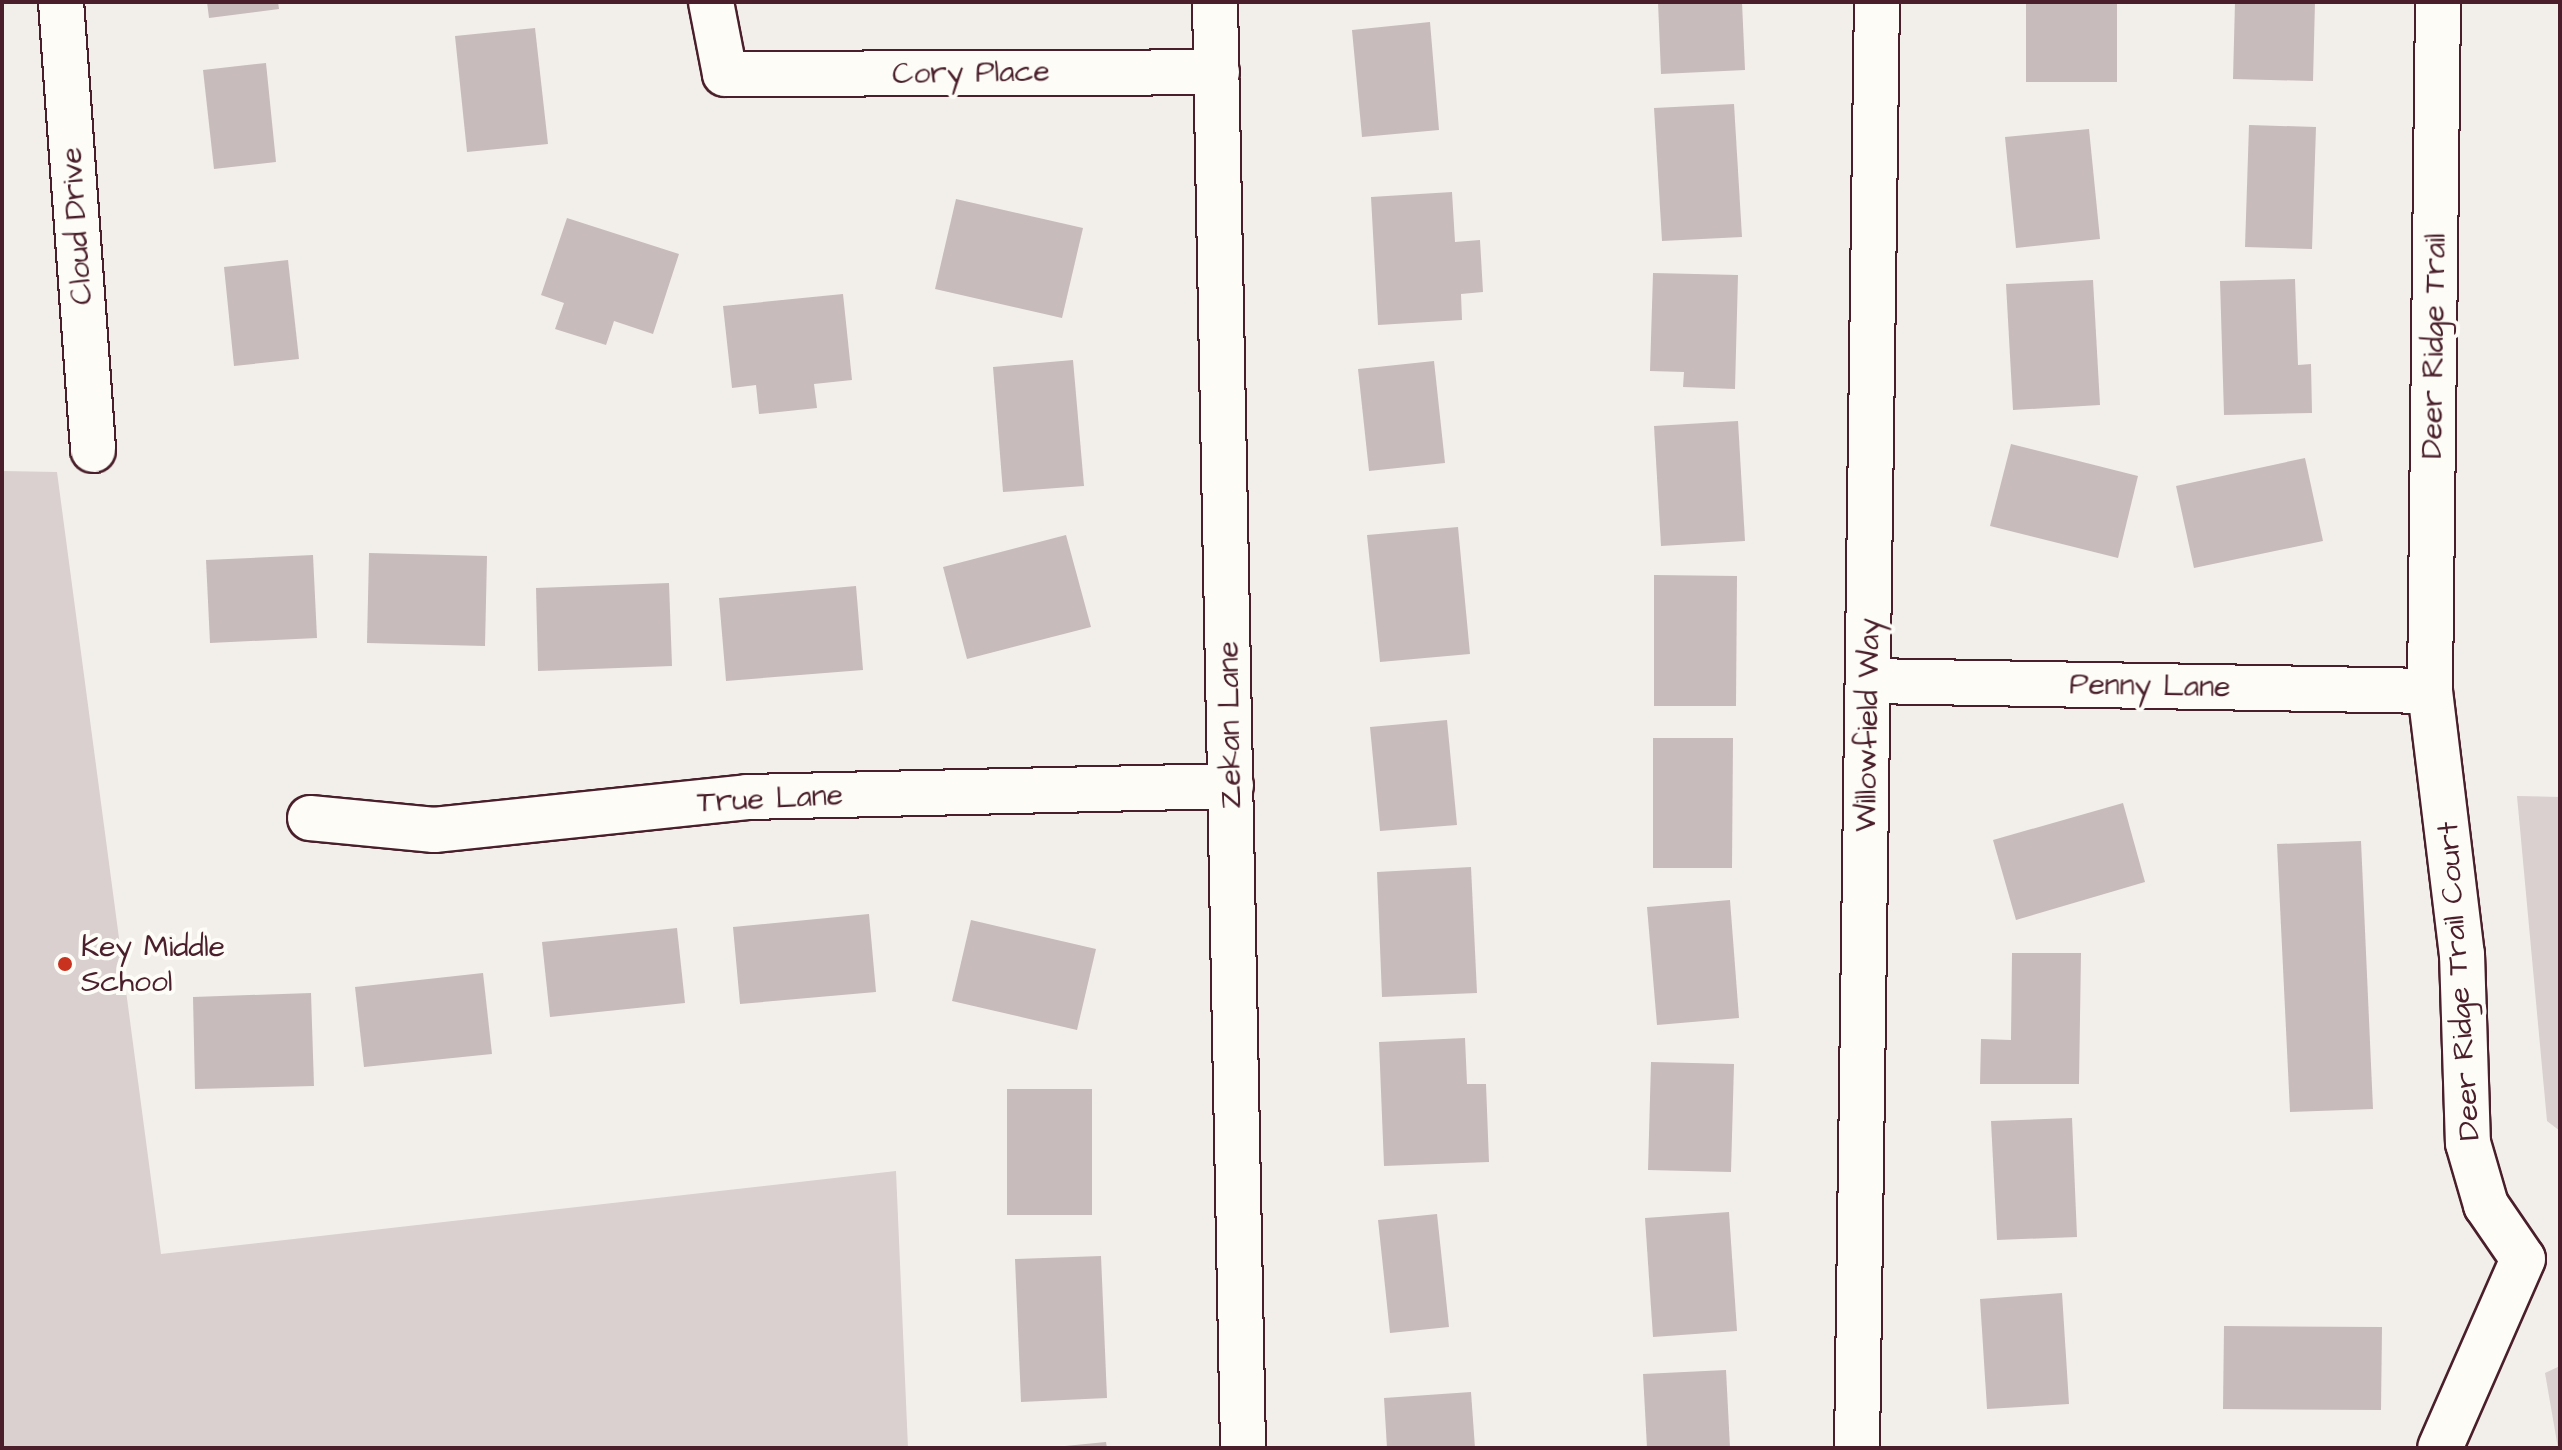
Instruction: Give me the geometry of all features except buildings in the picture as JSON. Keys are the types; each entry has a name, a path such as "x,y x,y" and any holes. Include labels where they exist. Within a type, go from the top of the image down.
{"street":[{"name":"Cloud Drive","path":"61,2 93,450"},
{"name":"Cory Place","path":"711,2 725,74 1217,72"},
{"name":"Zekan Lane","path":"1215,2 1243,1448"},
{"name":"Willowfield Way","path":"1857,1448 1877,2"},
{"name":"Deer Ridge Trail","path":"2430,691 2438,2"},
{"name":"Penny Lane","path":"1869,681 2430,691"},
{"name":"Deer Ridge Trail Court","path":"2430,691 2462,954 2468,1143 2486,1205 2523,1259 2440,1448"},
{"name":"True Lane","path":"310,818 434,830 747,797 1231,786"}],"shaded area":[{"name":"Key Middle School","path":"2,471 57,472 161,1254 896,1171 908,1448 2,1448"},
{"path":"2517,796 2560,797 2560,1131 2547,1121"},
{"path":"2560,1366 2560,1448 2558,1448 2545,1373"}],"place":[{"name":"Key Middle School","path":"65,964"}]}
